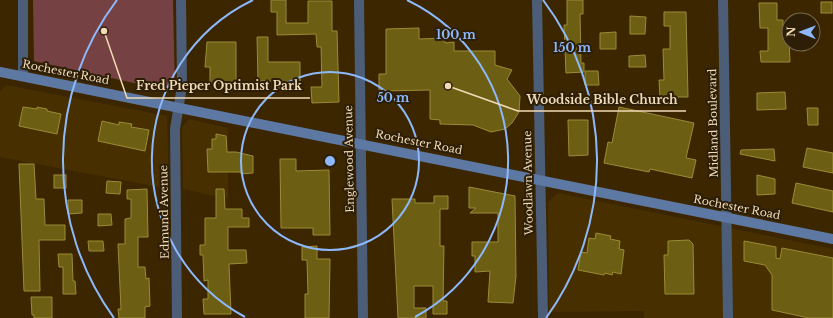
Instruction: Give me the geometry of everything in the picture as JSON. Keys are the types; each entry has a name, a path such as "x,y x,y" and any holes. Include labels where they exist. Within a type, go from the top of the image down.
{"main road":[{"name":"Rochester Road","path":"0,72 833,239"}],"street":[{"path":"23,0 23,76"},
{"name":"Edmund Avenue","path":"177,318 175,129 182,86 181,0"},
{"name":"Englewood Avenue","path":"359,0 363,318"},
{"name":"Woodlawn Avenue","path":"537,0 543,318"},
{"name":"Midland Boulevard","path":"723,0 725,217 728,318"}],"shaded area":[{"path":"33,0 173,0 175,92 34,61"},
{"path":"6,85 167,116 169,189 0,157 0,92"},
{"path":"189,119 228,128 228,199 183,189 182,127"},
{"path":"558,193 833,249 833,318 644,318 644,311 549,312 548,202"}],"building":[{"path":"271,0 286,0 286,23 308,23 308,1 332,1 332,31 337,31 339,102 312,103 311,87 322,87 321,47 317,47 316,34 277,35 277,12 271,12"},
{"path":"567,0 583,0 583,14 580,14 581,63 584,63 584,72 566,73 564,25 567,25"},
{"path":"821,2 832,2 832,13 821,12"},
{"path":"759,3 777,3 777,20 781,20 781,52 790,52 790,62 761,62 760,51 768,51 768,28 760,28"},
{"path":"664,12 686,12 688,97 660,97 659,80 664,80 663,49 670,49 670,26 664,26"},
{"path":"630,16 646,17 645,34 630,34"},
{"path":"419,28 419,39 445,38 445,43 454,42 454,51 495,51 495,65 512,70 507,79 520,96 519,112 512,123 505,129 491,132 473,125 440,124 440,120 430,119 430,90 379,91 379,74 386,74 386,29"},
{"path":"616,32 616,49 600,49 600,33"},
{"path":"257,37 268,37 268,62 300,62 300,86 294,86 294,91 281,91 281,86 275,86 275,81 258,81"},
{"path":"207,42 236,42 236,83 210,83 210,67 205,67"},
{"path":"645,55 646,67 629,67 629,56"},
{"path":"585,71 598,71 599,85 585,85"},
{"path":"785,92 786,109 757,110 757,93"},
{"path":"23,107 37,109 37,107 61,114 57,134 19,126"},
{"path":"619,107 694,123 686,158 696,160 692,178 650,169 649,172 604,163 608,142 612,143"},
{"path":"807,108 818,108 818,125 808,125"},
{"path":"568,120 588,120 588,155 569,156"},
{"path":"102,121 119,125 119,122 132,124 131,127 149,130 145,151 98,141"},
{"path":"216,134 226,136 227,152 236,152 253,156 253,173 241,174 241,172 208,172 207,149 212,149 212,139 216,139"},
{"path":"807,148 833,153 833,173 803,167"},
{"path":"774,149 775,161 740,154 741,150"},
{"path":"280,159 296,159 296,171 329,170 330,235 313,235 313,228 281,228"},
{"path":"19,164 34,164 36,199 44,199 45,225 65,225 65,240 39,240 40,291 24,291"},
{"path":"54,175 66,175 66,188 54,188"},
{"path":"757,175 775,179 775,194 757,195"},
{"path":"107,181 121,182 120,194 106,193"},
{"path":"796,183 833,191 833,212 792,203"},
{"path":"469,187 515,196 516,276 513,303 488,302 490,271 475,272 475,256 472,256 472,242 498,242 498,213 470,213 476,208 469,208"},
{"path":"147,189 148,237 138,237 138,267 145,267 146,279 149,278 150,306 145,307 145,318 119,318 118,309 121,309 118,244 125,244 125,219 131,218 131,199 127,199 127,190"},
{"path":"216,189 224,189 225,209 242,209 242,218 249,218 249,227 228,227 228,250 246,250 247,263 229,264 231,314 204,314 203,299 208,299 208,280 204,281 203,255 200,255 200,245 205,245 205,218 216,218"},
{"path":"434,196 448,196 448,209 440,209 440,246 444,246 443,301 447,301 447,314 433,314 433,286 414,286 414,308 426,308 426,318 398,318 392,199 415,199 415,203 434,203"},
{"path":"68,200 82,200 82,213 68,214"},
{"path":"98,214 111,214 112,225 98,226"},
{"path":"596,233 611,236 610,239 620,241 619,249 624,250 621,274 613,272 612,275 605,273 604,275 578,270 581,252 587,253 589,238 595,239"},
{"path":"689,240 693,244 694,294 665,294 664,255 668,255 668,241"},
{"path":"88,241 103,241 104,251 89,251"},
{"path":"744,241 776,247 776,258 780,259 782,248 833,258 833,318 809,318 772,310 772,275 765,265 744,261"},
{"path":"317,246 317,259 330,259 329,318 305,318 305,294 308,294 307,260 302,260 302,247"},
{"path":"58,254 72,254 73,281 75,281 76,294 63,294 63,267 59,267"},
{"path":"31,297 52,297 52,318 34,318 34,315 32,315"}],"place":[{"name":"Fred Pieper Optimist Park","path":"104,31"},
{"name":"Woodside Bible Church","path":"448,86"}]}
